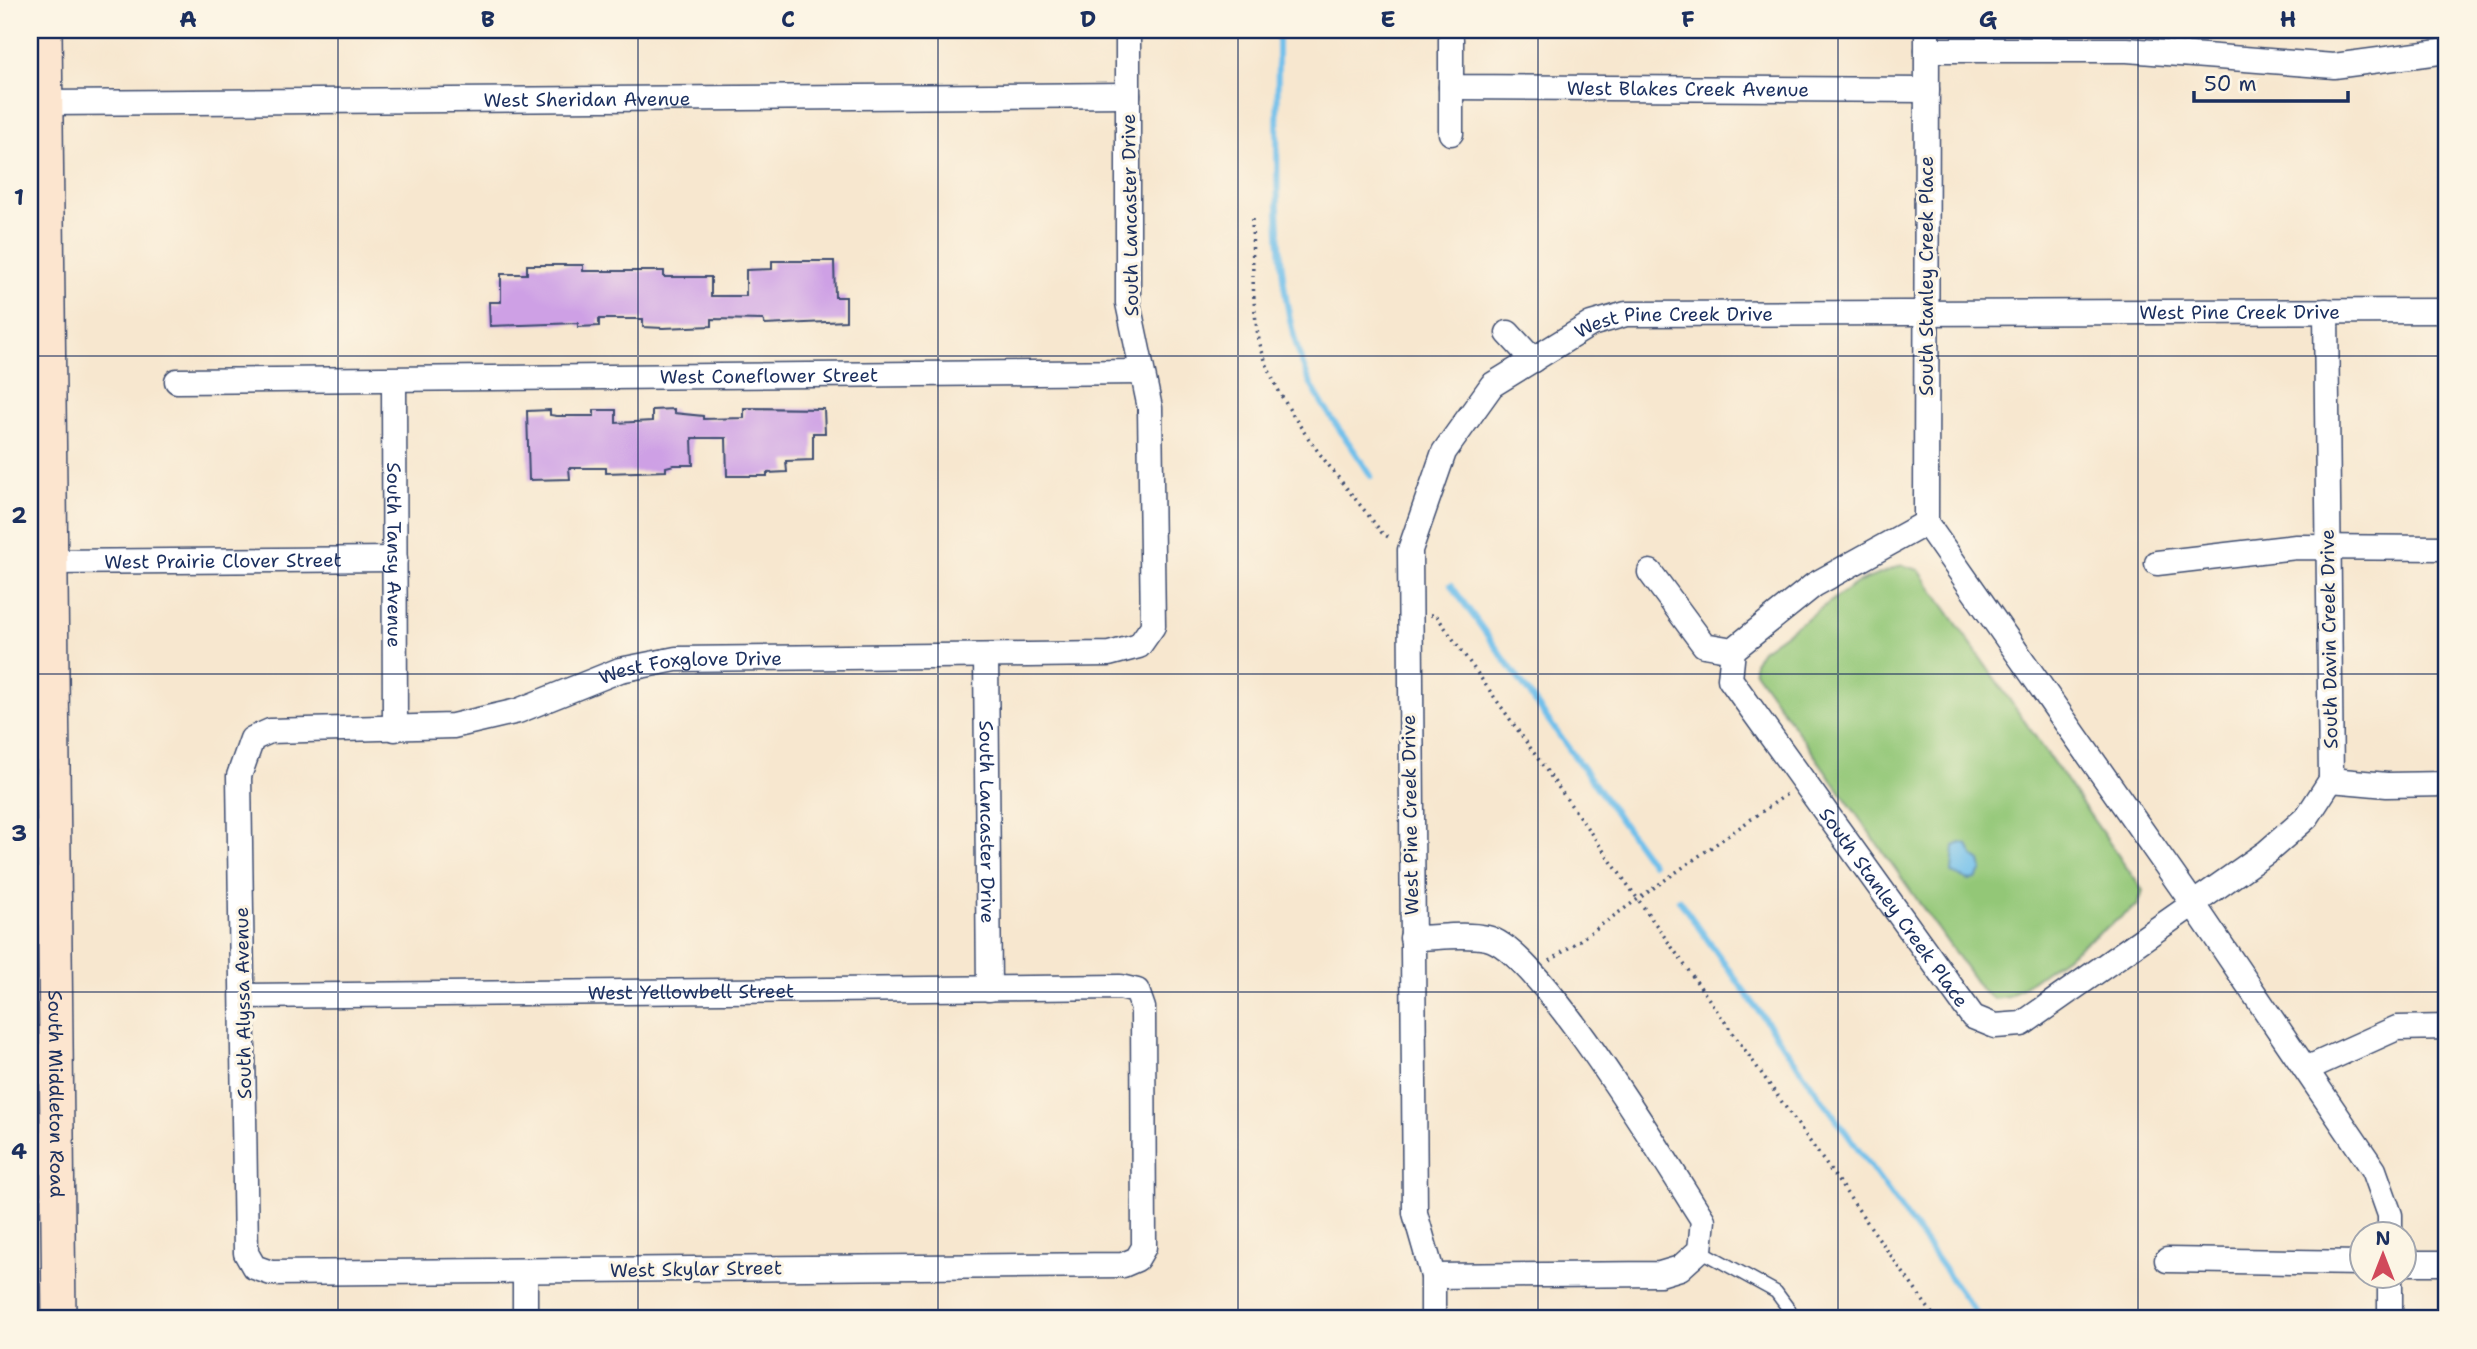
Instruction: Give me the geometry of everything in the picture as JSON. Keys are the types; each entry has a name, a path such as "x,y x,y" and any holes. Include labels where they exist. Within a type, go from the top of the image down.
{"main road":[{"name":"South Middleton Road","path":"45,30 40,106 51,562 59,1319"}],"street":[{"name":"South Lancaster Drive","path":"1128,30 1128,303 1150,408 1153,625 1139,646"},
{"path":"1451,39 1451,133"},
{"path":"1927,40 2127,50 2334,66 2447,51"},
{"name":"South Stanley Creek Place","path":"1926,523 1927,40"},
{"name":"West Blakes Creek Avenue","path":"1451,87 1927,90"},
{"name":"West Sheridan Avenue","path":"40,106 1128,95"},
{"name":"South Davin Creek Drive","path":"2326,311 2331,779"},
{"name":"West Pine Creek Drive","path":"1433,1319 1433,1276 1415,1213 1409,550 1444,452 1493,385 1591,324 1626,314 2447,311"},
{"path":"1508,333 1534,360"},
{"name":"West Coneflower Street","path":"177,381 1141,372"},
{"name":"South Tansy Avenue","path":"394,380 395,729"},
{"path":"1650,572 1704,645 1734,650 1814,585 1926,523 2194,905 2374,1170 2390,1220"},
{"path":"2157,563 2223,554 2328,547 2447,548"},
{"name":"West Prairie Clover Street","path":"51,562 395,558"},
{"name":"West Foxglove Drive","path":"252,739 270,731 453,726 518,711 620,670 676,659 1109,654 1139,646"},
{"name":"South Stanley Creek Place","path":"1734,650 1730,679 1973,1017 1995,1026 2022,1024 2194,905"},
{"name":"South Lancaster Drive","path":"986,656 989,989"},
{"name":"South Alyssa Avenue","path":"252,739 239,776 246,1252 254,1267"},
{"path":"2194,905 2267,852 2307,817 2331,779 2387,785 2447,785"},
{"name":"West Pine Creek Drive","path":"1412,938 1488,938 1514,951 1534,972 1560,1005 1703,1220 1700,1251"},
{"name":"West Yellowbell Street","path":"243,996 1119,987 1137,991 1143,1009 1144,1247 1137,1259"},
{"path":"2306,1069 2397,1028 2447,1027"},
{"path":"1433,1276 1660,1274 1680,1268 1700,1251"},
{"name":"West Skylar Street","path":"254,1267 271,1273 525,1271 1123,1265 1137,1259"},
{"path":"2167,1261 2348,1263"},
{"path":"2418,1263 2447,1263"},
{"path":"525,1271 525,1319"},
{"path":"2390,1290 2390,1319"}],"lane":[{"path":"1700,1251 1776,1292 1796,1319"}],"path":[{"path":"1252,219 1256,324 1272,379 1298,422 1381,533 1409,550"},
{"path":"1409,615 1436,615 1936,1319"},
{"path":"1534,972 1804,782"}],"green space":[{"path":"1902,565 1919,570 2143,891 2138,905 2009,997 1994,999 1982,991 1754,670 1754,662 1762,650 1857,583"}],"water":[{"path":"1961,843 1968,845 1973,856 1980,861 1982,870 1976,879 1969,880 1952,873 1954,846"}],"building":[{"path":"772,261 834,261 835,297 846,297 846,321 765,325 763,320 712,319 712,326 663,328 643,327 643,319 599,319 599,326 578,327 578,323 490,326 489,302 501,302 501,274 527,274 527,265 583,265 583,271 664,271 664,277 711,277 711,296 746,296 746,270 772,269"},
{"path":"744,408 824,409 825,433 813,433 813,460 786,461 787,472 767,473 767,476 727,476 726,438 692,438 693,465 674,465 666,467 666,471 606,473 606,468 569,468 570,479 529,480 527,411 550,410 550,415 557,416 594,416 594,410 616,410 616,423 652,421 652,410 674,409 674,413 703,416 703,419 744,418"}],"waterway":[{"path":"1278,30 1278,204 1285,294 1306,373 1327,411 1371,476"},
{"path":"1451,585 1652,864"},
{"path":"1679,900 1980,1319"}]}
